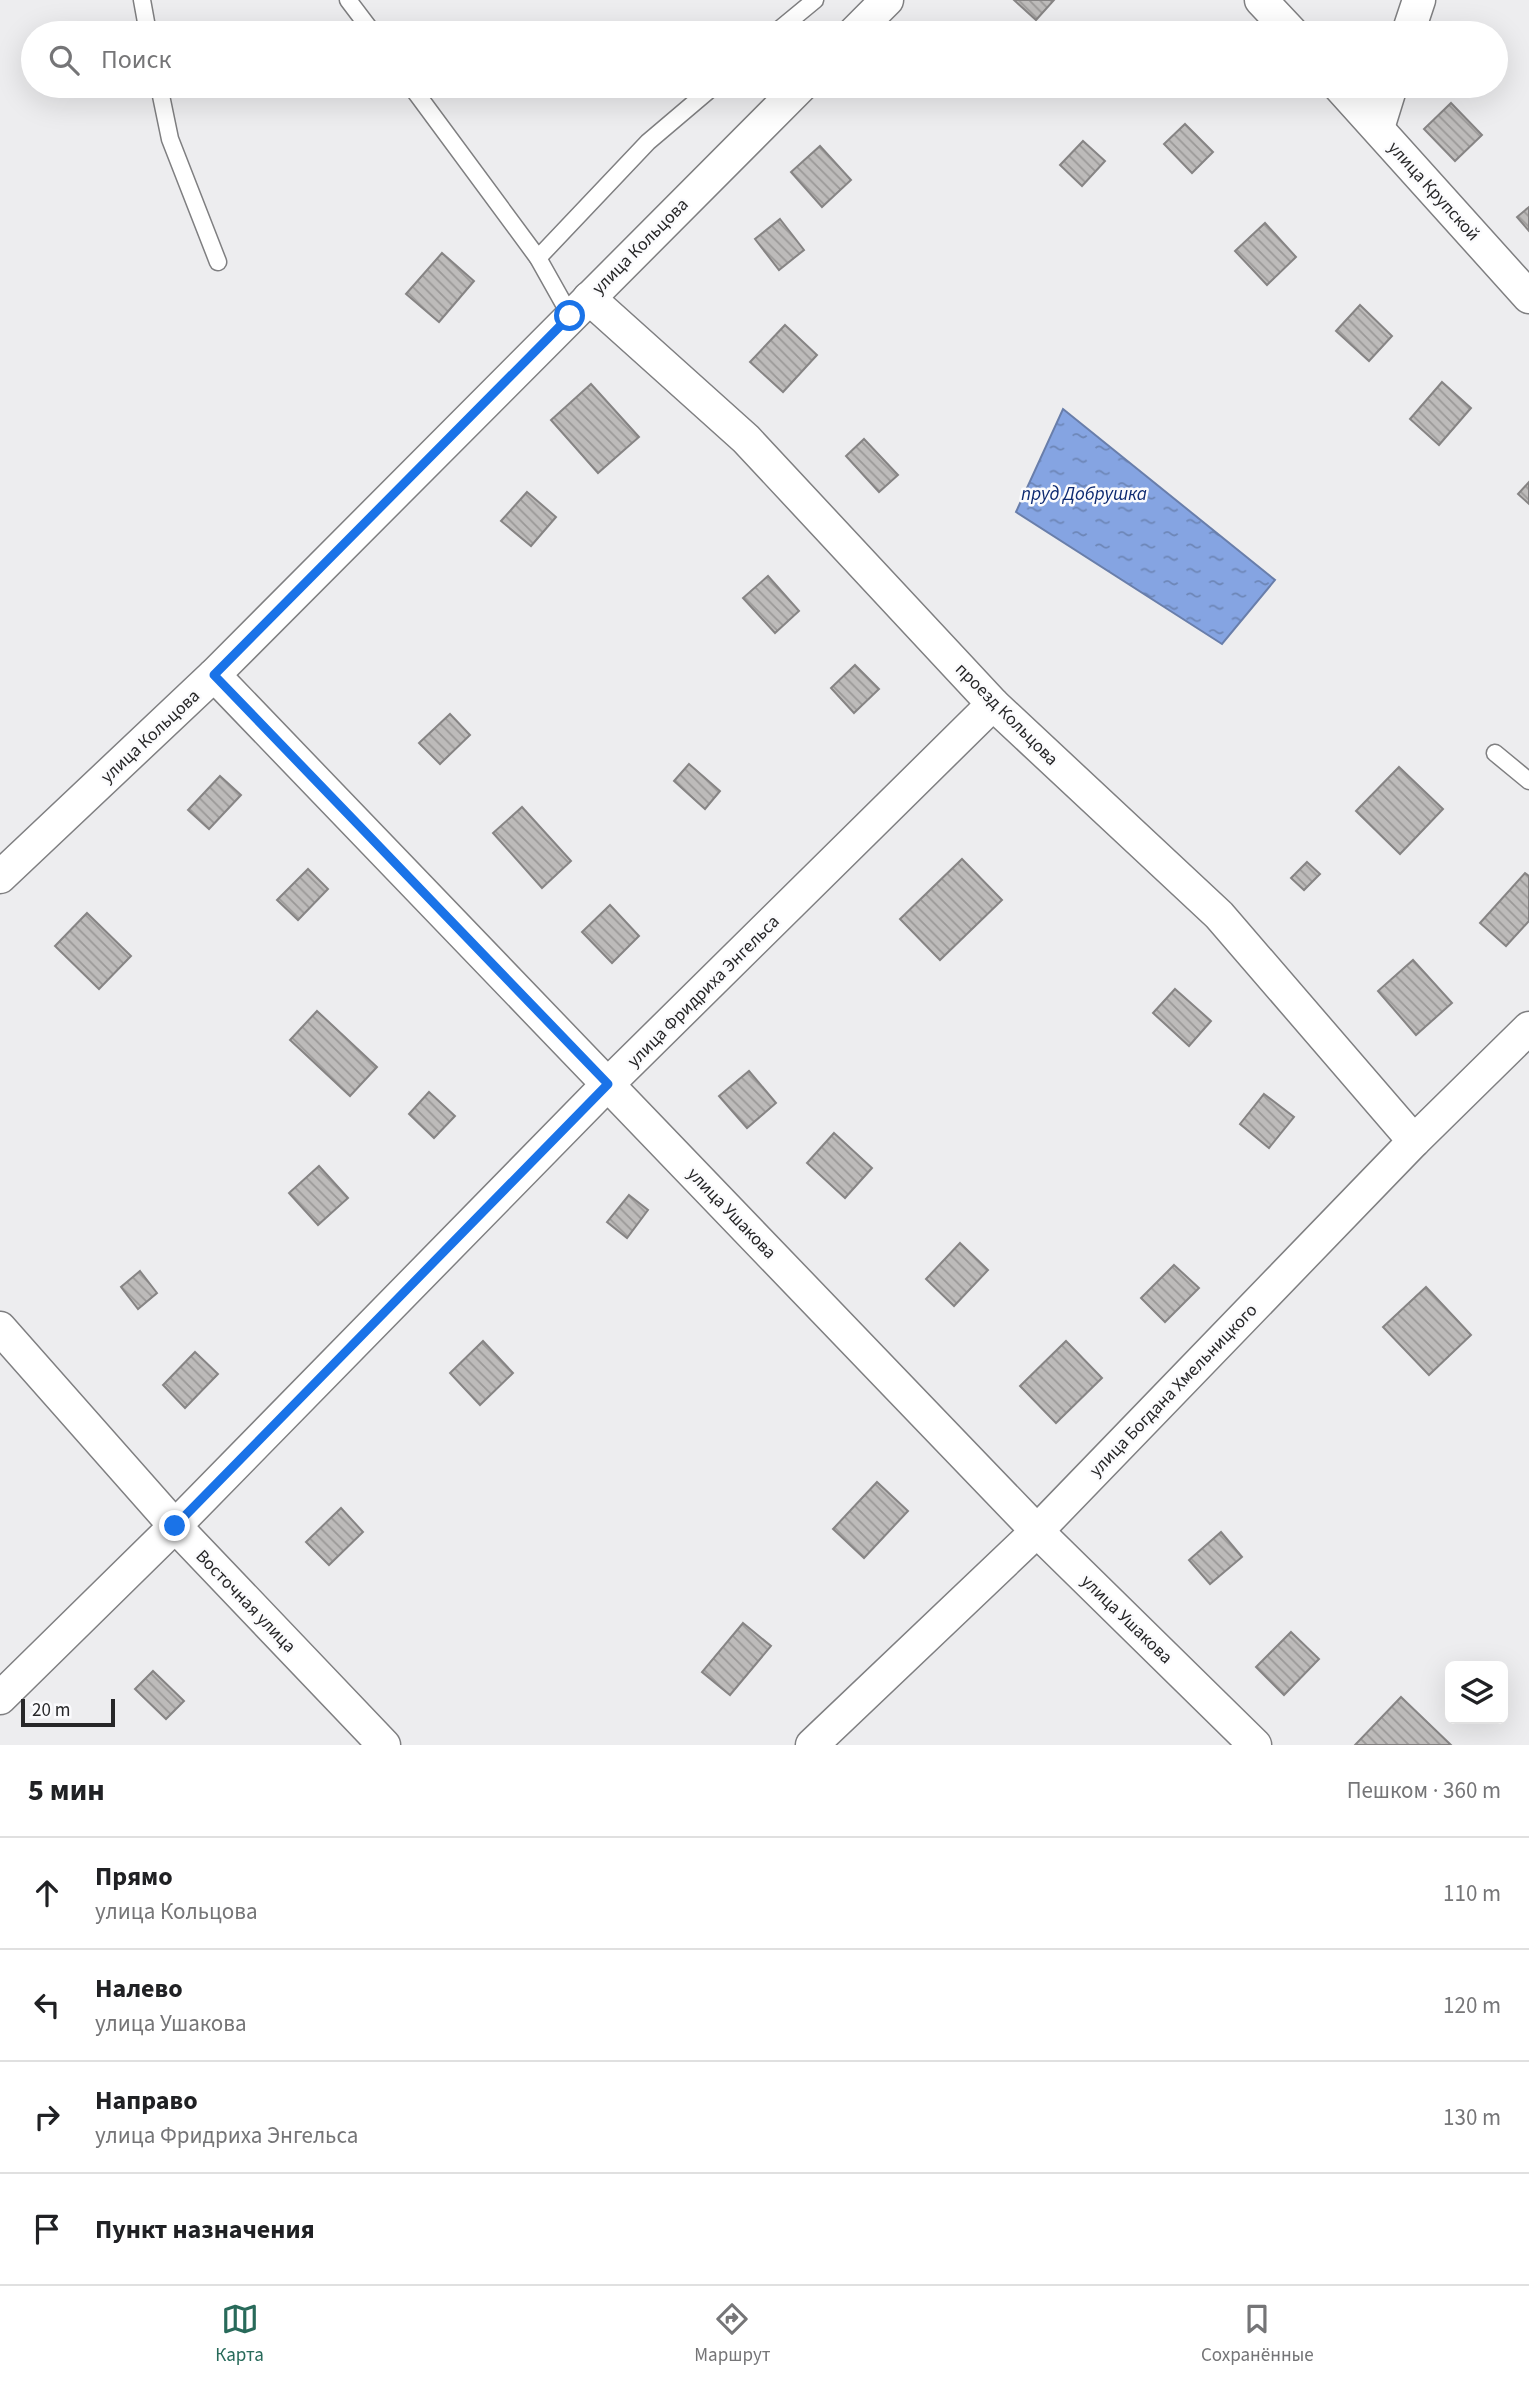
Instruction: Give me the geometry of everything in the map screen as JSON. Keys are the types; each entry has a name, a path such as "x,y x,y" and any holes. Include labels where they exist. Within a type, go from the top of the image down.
{"street":[{"path":"866,21 887,0"},
{"path":"1261,0 1281,21"},
{"path":"1412,21 1419,0"},
{"name":"улица Кольцова","path":"0,877 214,675 789,98"},
{"name":"улица Крупской","path":"1350,98 1529,297"},
{"path":"1378,128 1387,98"},
{"name":"проезд Кольцова","path":"580,307 746,439 993,704 1219,915 1414,1141"},
{"name":"улица Ушакова","path":"214,675 1037,1531 1255,1745"},
{"name":"улица Фридриха Энгельса","path":"0,1698 175,1526 608,1084 993,704"},
{"name":"улица Богдана Хмельницкого","path":"812,1745 1037,1531 1414,1141 1529,1028"},
{"name":"Восточная улица","path":"0,1328 175,1526 384,1745"}],"lane":[{"path":"142,0 146,21"},
{"path":"348,0 364,21"},
{"path":"790,21 815,0"},
{"path":"161,98 170,139 218,262"},
{"path":"420,98 538,258 580,307"},
{"path":"538,258 648,142 700,98"},
{"path":"1495,753 1529,781"}],"water":[{"name":"пруд Добрушка","path":"1063,409 1275,580 1222,644 1016,512"}],"building":[{"path":"1014,0 1054,0 1036,20"},
{"path":"1451,103 1482,135 1455,161 1424,129"},
{"path":"1185,124 1213,152 1192,173 1164,144"},
{"path":"1083,141 1105,161 1082,186 1060,165"},
{"path":"820,146 851,180 822,207 791,172"},
{"path":"1529,207 1529,231 1517,217"},
{"path":"780,219 804,250 779,270 755,239"},
{"path":"1265,223 1296,257 1267,285 1235,251"},
{"path":"442,253 474,281 439,322 406,294"},
{"path":"1360,305 1392,336 1369,361 1336,331"},
{"path":"785,325 817,355 783,392 750,362"},
{"path":"1442,382 1471,408 1439,445 1410,419"},
{"path":"591,384 639,437 598,473 551,420"},
{"path":"864,439 898,475 879,492 846,456"},
{"path":"1529,482 1529,504 1518,494"},
{"path":"527,492 556,517 531,546 501,521"},
{"path":"768,576 799,611 775,633 743,598"},
{"path":"855,665 879,689 854,713 831,688"},
{"path":"450,714 470,735 440,764 419,743"},
{"path":"689,764 720,791 705,809 674,781"},
{"path":"1399,767 1443,809 1400,854 1356,811"},
{"path":"220,776 241,795 209,829 188,810"},
{"path":"522,807 571,861 542,888 493,833"},
{"path":"962,859 1002,900 940,960 900,919"},
{"path":"1307,862 1320,874 1304,890 1291,878"},
{"path":"308,869 328,889 298,920 277,900"},
{"path":"1525,873 1529,876 1529,921 1506,946 1480,923"},
{"path":"610,905 639,936 612,963 582,932"},
{"path":"87,913 131,956 99,989 55,946"},
{"path":"1413,960 1452,1003 1416,1035 1378,991"},
{"path":"1175,989 1211,1021 1189,1046 1153,1013"},
{"path":"317,1011 377,1067 350,1096 290,1040"},
{"path":"749,1071 776,1103 747,1128 719,1096"},
{"path":"429,1092 455,1116 434,1138 409,1114"},
{"path":"1264,1094 1294,1117 1269,1148 1240,1124"},
{"path":"834,1133 872,1168 845,1198 807,1163"},
{"path":"319,1166 348,1198 318,1225 289,1193"},
{"path":"629,1195 648,1210 627,1238 607,1222"},
{"path":"960,1243 988,1270 954,1306 926,1279"},
{"path":"1174,1265 1199,1288 1165,1322 1141,1298"},
{"path":"140,1271 157,1293 138,1309 121,1287"},
{"path":"1426,1287 1471,1335 1429,1375 1383,1327"},
{"path":"483,1341 513,1373 480,1405 450,1373"},
{"path":"1066,1341 1102,1378 1056,1423 1020,1386"},
{"path":"195,1352 218,1374 185,1408 163,1385"},
{"path":"877,1482 908,1511 864,1558 833,1529"},
{"path":"341,1508 363,1532 329,1565 306,1542"},
{"path":"1221,1532 1242,1557 1210,1584 1189,1560"},
{"path":"743,1623 771,1646 730,1695 702,1672"},
{"path":"1291,1632 1319,1659 1284,1695 1256,1667"},
{"path":"153,1671 184,1701 166,1719 135,1689"},
{"path":"1401,1697 1451,1745 1355,1745"}],"route":[{"path":"175,1526 608,1084 214,675 570,316"}]}
